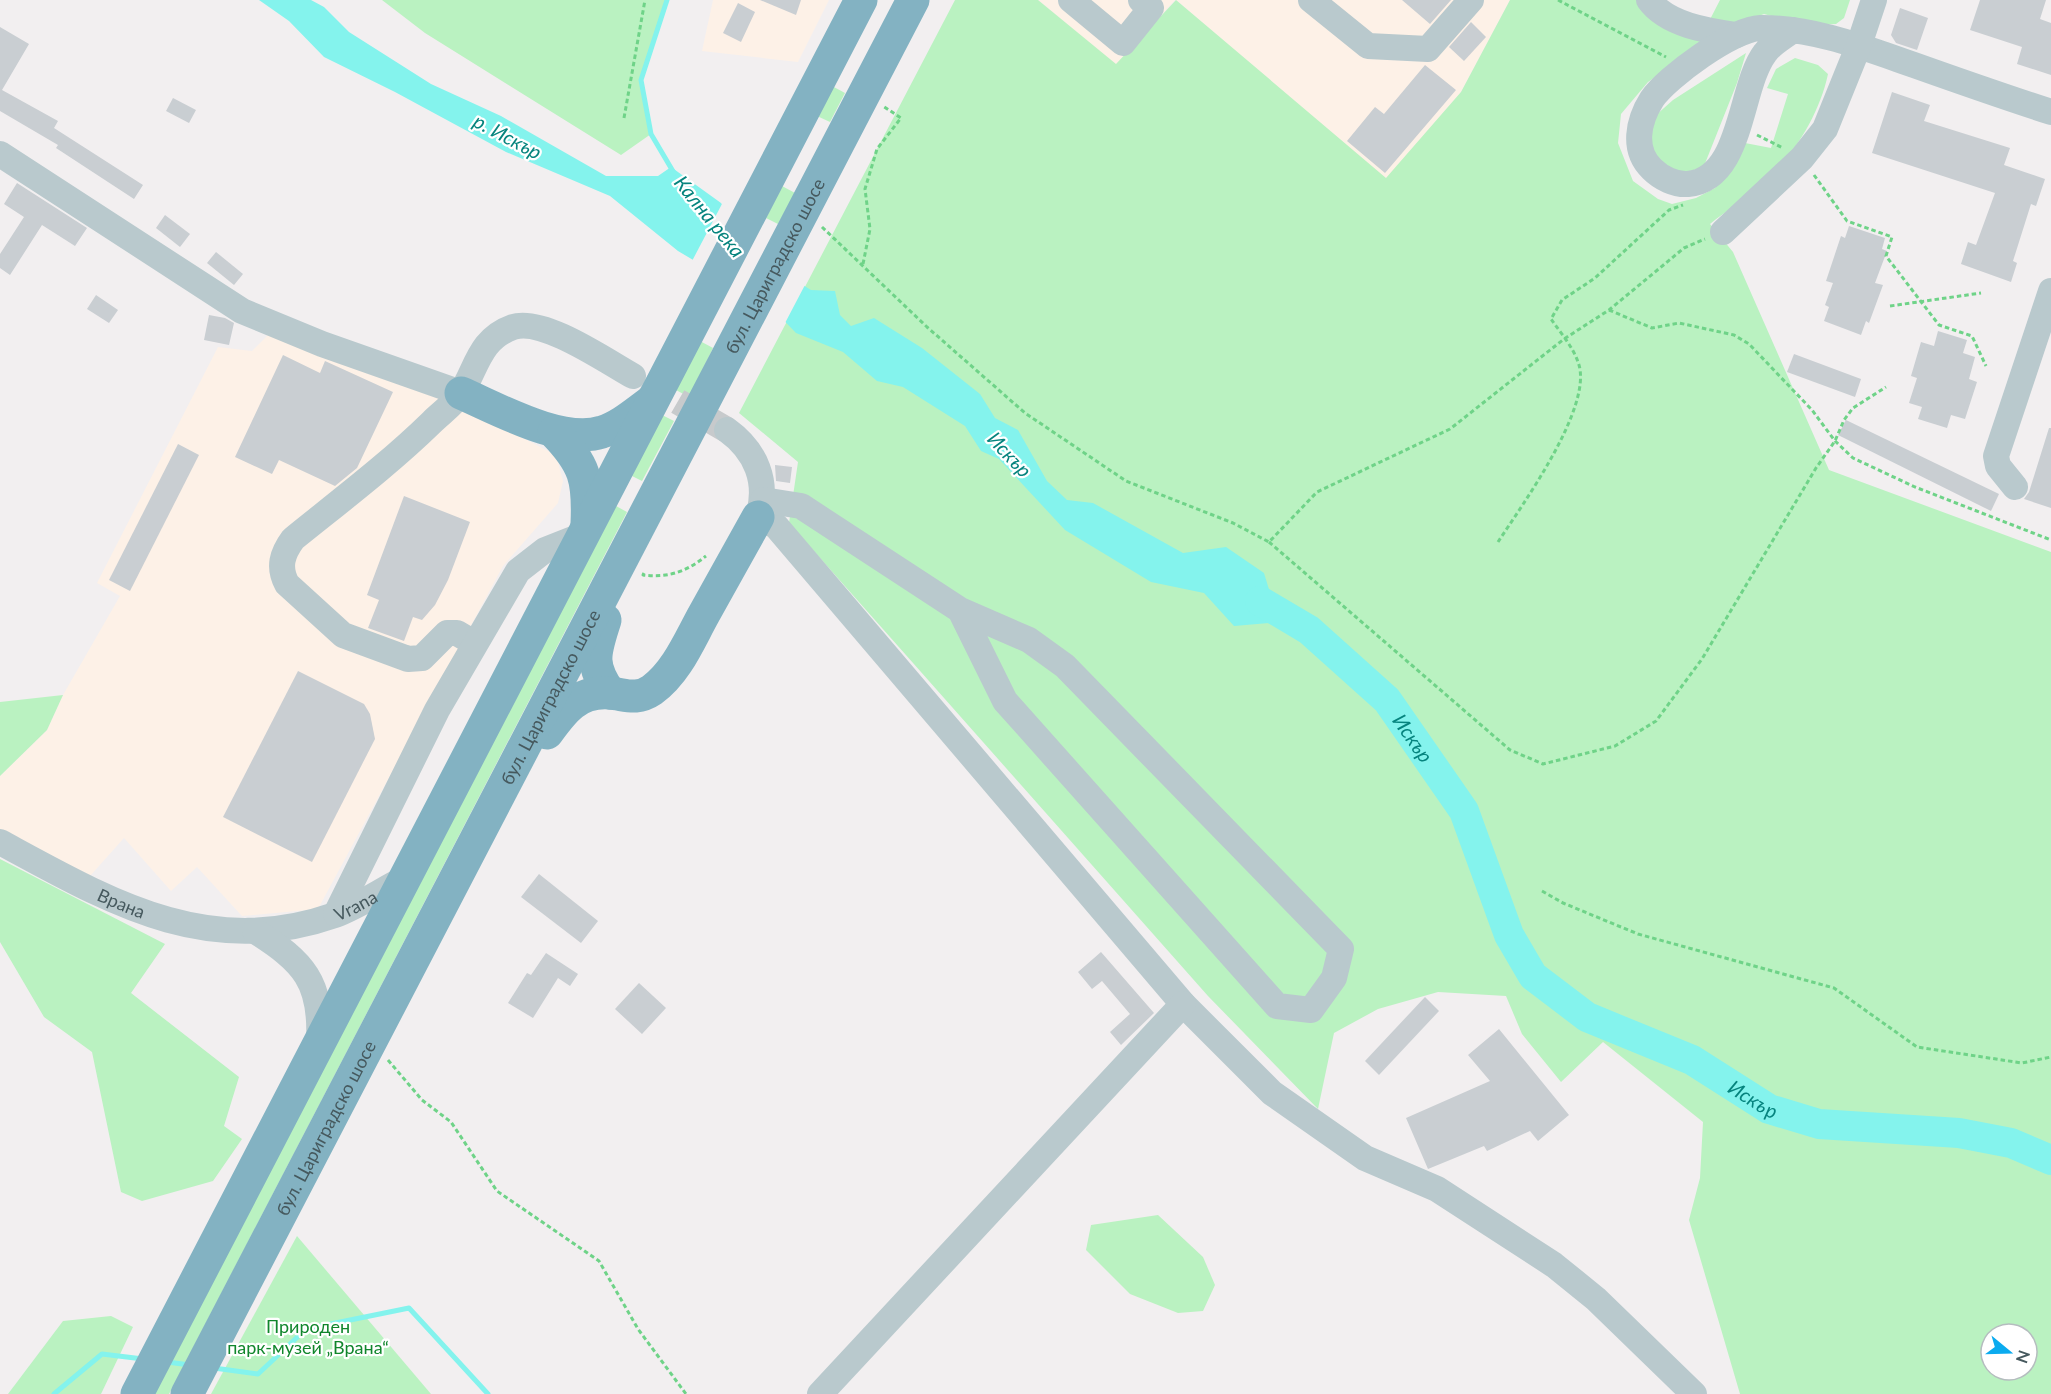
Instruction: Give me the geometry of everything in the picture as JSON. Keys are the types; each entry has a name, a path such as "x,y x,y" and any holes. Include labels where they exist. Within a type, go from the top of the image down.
{"highway":[{"path":"461,393 554,432 590,435 615,427 643,388 688,335 861,0"},
{"name":"бул. Цариградско шосе","path":"187,1394 492,811 635,563 729,356 806,227 913,0"},
{"path":"137,1394 585,531 643,388"},
{"path":"554,432 575,454 584,475 588,499 585,531"},
{"path":"492,811 565,708 581,697 610,693 631,697 643,695 663,680 681,656 760,508"},
{"path":"610,693 597,674 595,653 635,563"}],"street":[{"path":"1071,0 1123,43 1151,9 1141,0"},
{"path":"1311,0 1368,46 1428,49 1471,0"},
{"path":"1649,0 1680,21 1707,30 1736,35"},
{"path":"1723,232 1802,158 1825,129 1859,45 1874,0"},
{"path":"1793,30 1765,53 1754,76 1738,130 1713,174 1693,183 1682,184 1661,178 1643,161 1638,144 1640,125 1653,98 1687,67 1725,39 1757,28 1793,30 1859,45 2051,112"},
{"path":"0,154 242,311 322,344 461,393"},
{"path":"2015,487 1998,466 1996,456 2051,291"},
{"path":"474,643 457,633 447,633 422,658 408,659 343,634 287,584 282,575 284,552 293,540 415,438 461,393 477,357 487,345 513,327 526,325 556,334 643,388"},
{"path":"727,430 741,440 756,460 760,508 1183,1004 1272,1093 1323,1132 1365,1158 1437,1189 1554,1265 1596,1299 1694,1394"},
{"path":"760,508 801,506 960,610 1029,640 1065,666 1341,949 1334,978 1311,1010 1277,1006 1005,701 960,610"},
{"path":"336,914 437,711 474,643 518,571 545,550 585,531"},
{"name":"Врана","path":"0,842 98,896 137,912 221,930 255,931"},
{"name":"Vrana","path":"255,931 303,923 336,914 404,879"},
{"path":"295,963 292,947 303,923"},
{"path":"255,931 283,949 304,972 318,995 319,1043"},
{"path":"820,1394 1183,1004"}],"path":[{"path":"624,118 645,0"},
{"path":"1558,0 1687,67"},
{"path":"863,264 870,229 865,189 877,150 901,118 881,105"},
{"path":"1738,130 1756,134 1802,158 1847,221 1892,237 1886,256 1939,325 1972,336 1986,366"},
{"path":"1498,542 1563,437 1578,401 1579,363 1551,319 1562,300 1595,278 1669,210 1690,203"},
{"path":"806,227 863,264 927,327 1024,413 1126,481 1233,523 1269,542 1510,750 1543,764 1615,746 1656,721 1702,659 1816,468 1835,441 1844,420 1853,408 1886,387"},
{"path":"1269,542 1317,492 1450,429 1564,339 1609,310 1684,248 1723,232"},
{"path":"1890,306 1981,292"},
{"path":"1609,310 1652,328 1679,322 1734,335 1749,344 1812,410 1835,441 1853,458 1915,487 2051,540"},
{"path":"635,563 643,575 660,577 688,570 714,550"},
{"path":"1542,891 1563,903 1638,934 1834,988 1917,1047 2022,1063 2051,1057"},
{"path":"372,1040 422,1100 451,1122 497,1191 599,1261 638,1329 686,1394"}],"shaded area":[{"path":"713,0 829,0 798,62 702,51"},
{"path":"1038,0 1175,0 1116,65"},
{"path":"1176,0 1510,0 1461,92 1386,179"},
{"path":"269,334 440,396 556,455 563,481 558,503 503,566 318,909 242,916 197,867 171,891 124,838 90,876 0,829 0,776 47,730 63,695 120,596 97,583 218,347 252,351"}],"green space":[{"path":"382,0 667,0 641,80 651,134 621,155 425,33"},
{"path":"955,0 1038,0 1116,64 1176,0 1386,178 1461,92 1510,0 1639,0 1701,37 1720,0 1850,0 1844,18 1836,24 1806,25 1764,14 1729,27 1648,82 1621,114 1618,143 1633,181 1658,199 1672,204 1696,198 1715,188 1745,143 1771,148 1788,94 1767,88 1776,69 1795,58 1818,65 1828,74 1811,120 1784,162 1762,186 1710,224 1733,252 1829,470 2051,552 2051,1394 1740,1394 1689,1220 1700,1178 1703,1122 1603,1042 1561,1082 1522,1034 1506,996 1438,992 1378,1009 1334,1033 1318,1109 1208,996 789,523 798,462 739,413"},
{"path":"1746,53 1737,83 1704,166 1686,172 1679,172 1668,167 1649,150 1655,116 1673,100"},
{"path":"832,86 845,93 830,122 817,116"},
{"path":"782,186 795,193 778,224 766,218"},
{"path":"700,341 713,348 689,397 676,390"},
{"path":"662,415 674,421 642,481 630,475"},
{"path":"616,506 627,512 169,1394 153,1394"},
{"path":"63,695 47,730 0,776 0,702"},
{"path":"0,859 165,944 131,993 239,1077 224,1126 242,1139 213,1181 142,1201 121,1192 92,1052 44,1017 0,942"},
{"path":"1158,1215 1203,1257 1215,1285 1203,1311 1178,1313 1130,1294 1086,1250 1091,1225"},
{"name":"Природен парк-музей „Врана“","path":"297,1236 431,1394 211,1394"},
{"path":"111,1316 133,1327 101,1394 8,1394 63,1321"}],"water":[{"name":"р. Искър","path":"259,0 311,0 324,7 349,32 431,84 501,116 606,176 658,176 671,167 721,203 762,260 811,290 835,291 840,315 851,326 874,318 922,348 980,394 995,418 1018,430 1047,481 1067,500 1093,503 1183,553 1226,547 1264,573 1271,596 1294,621 1234,626 1204,593 1151,582 1065,530 999,459 981,451 965,426 903,387 877,381 843,352 796,333 769,305 678,251 610,196 506,152 395,92 324,57 289,21"}],"pier":[{"path":"723,202 764,258 806,283 784,325 767,308 691,263"}],"building":[{"path":"760,0 801,0 796,15"},
{"path":"1402,0 1451,0 1430,24"},
{"path":"1980,0 2046,0 2040,19 2051,23 2051,75 2017,64 2022,47 1970,30"},
{"path":"738,3 755,12 741,42 723,33"},
{"path":"1900,8 1928,18 1917,50 1896,43 1891,35"},
{"path":"1471,22 1486,37 1464,61 1449,47"},
{"path":"0,27 29,44 2,90 58,121 54,128 143,185 134,199 56,148 58,145 0,111"},
{"path":"1425,65 1456,90 1385,173 1347,141 1375,107 1384,114"},
{"path":"1892,92 1930,105 1924,121 2010,148 2004,165 2045,179 2036,206 2031,204 2013,261 2017,263 2011,282 1961,264 1968,242 1976,245 1995,193 1872,153"},
{"path":"173,98 196,110 189,123 166,111"},
{"path":"17,183 87,228 75,246 42,225 10,275 0,268 0,254 24,217 4,204"},
{"path":"165,215 190,234 180,247 156,228"},
{"path":"1849,226 1885,238 1882,249 1887,251 1875,283 1883,285 1869,323 1866,321 1861,335 1824,321 1829,307 1825,305 1833,283 1826,281 1841,236 1845,238"},
{"path":"216,252 243,274 234,285 207,263"},
{"path":"96,295 118,310 109,323 87,309"},
{"path":"209,315 225,318 234,323 229,345 204,340"},
{"path":"1938,331 1967,340 1963,353 1975,357 1969,379 1977,382 1965,419 1951,415 1947,428 1918,419 1922,407 1909,403 1917,378 1911,376 1921,342 1934,346"},
{"path":"1794,354 1861,379 1855,397 1787,372"},
{"path":"283,355 320,373 325,361 393,392 357,468 335,486 279,460 272,474 235,457"},
{"path":"1846,420 1999,494 1991,511 1838,435"},
{"path":"2049,428 2051,428 2051,508 2024,499 2029,492"},
{"path":"178,444 199,455 130,591 109,580"},
{"path":"775,465 792,467 790,483 776,481"},
{"path":"404,496 470,522 448,580 435,605 422,620 413,617 404,641 368,628 379,600 367,595"},
{"path":"298,671 364,704 370,714 375,739 312,862 223,817"},
{"path":"539,874 598,921 581,943 521,897"},
{"path":"1101,952 1154,1013 1121,1045 1110,1032 1130,1014 1102,981 1092,989 1078,972"},
{"path":"546,953 578,974 570,986 558,978 533,1018 508,1003 527,973 531,975"},
{"path":"639,983 666,1008 642,1034 615,1009"},
{"path":"1425,997 1439,1011 1379,1075 1365,1061"},
{"path":"1499,1029 1569,1115 1538,1141 1530,1131 1487,1151 1484,1146 1428,1169 1406,1118 1490,1081 1468,1055"}],"waterway":[{"name":"Кална река","path":"667,0 641,80 651,134 674,173"},
{"name":"Искър","path":"1260,601 1309,630 1387,700 1464,811 1509,935 1533,976 1587,1017 1692,1060 1769,1109 1819,1124 1959,1133 2011,1143 2051,1160"},
{"path":"214,1368 258,1374 306,1329 409,1308 488,1394"},
{"path":"54,1394 102,1354 143,1359"},
{"path":"167,1362 190,1365"}],"tunnel":[{"path":"644,382 727,430"}]}
